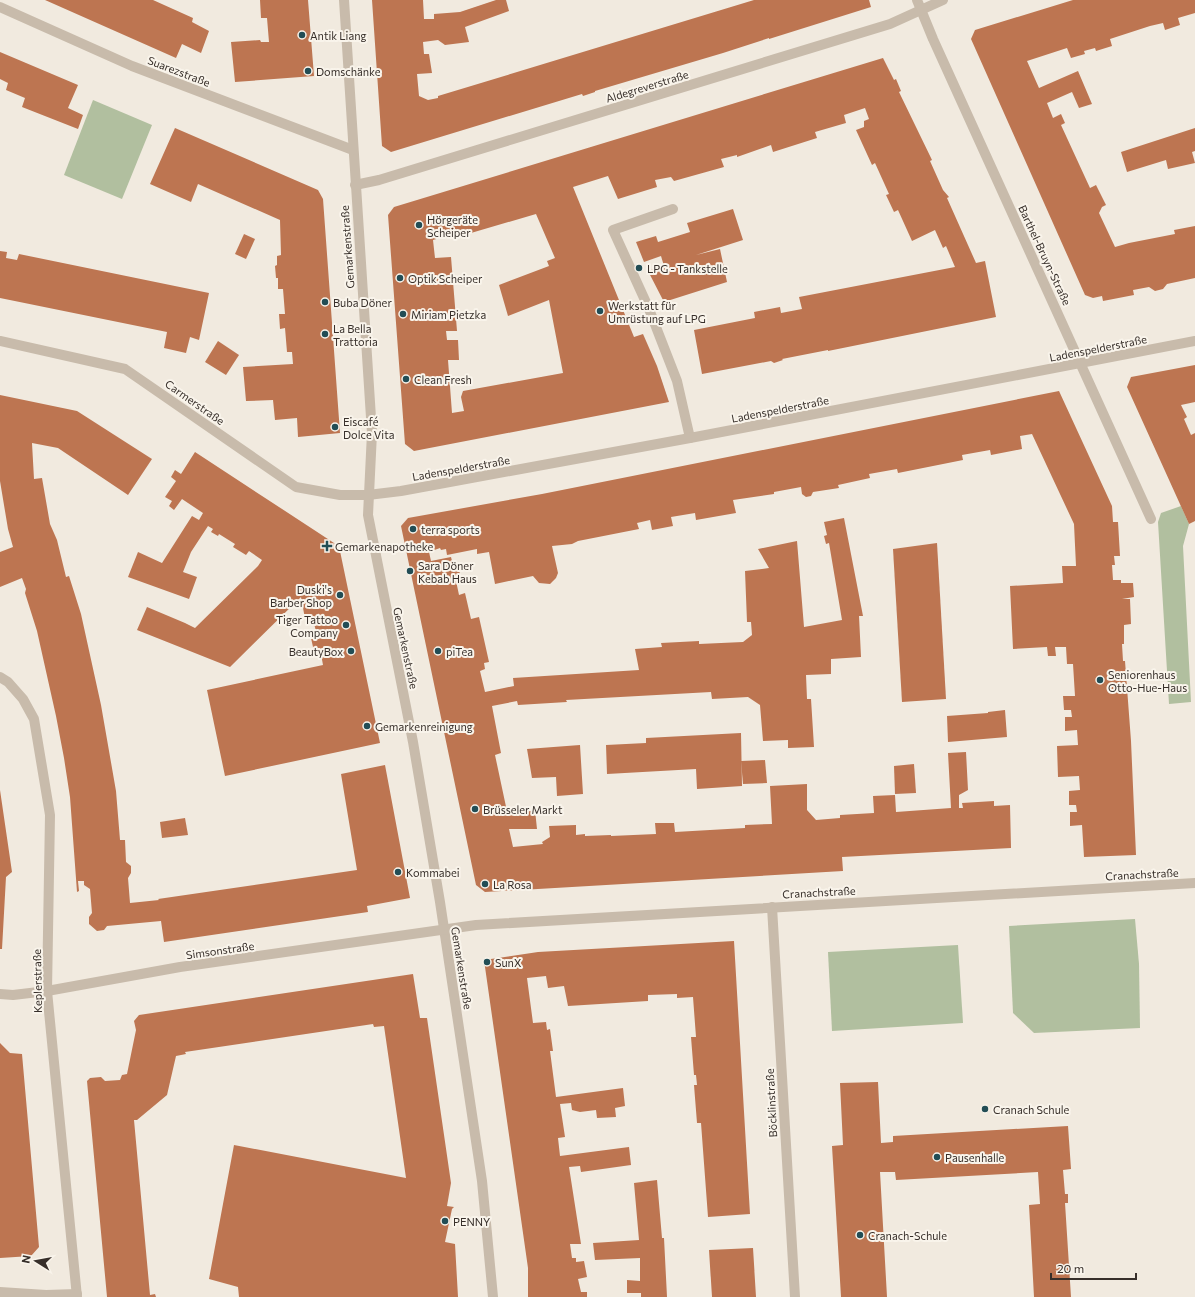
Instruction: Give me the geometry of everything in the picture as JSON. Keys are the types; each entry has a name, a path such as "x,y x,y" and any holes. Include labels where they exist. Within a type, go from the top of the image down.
{"street":[{"name":"Gemarkenstraße","path":"344,0 372,434 368,496 370,533 413,742 444,928 482,1181 493,1297"},
{"name":"Aldegreverstraße","path":"355,185 379,180 890,24 919,4 943,0"},
{"name":"Barthel-Bruyn-Straße","path":"919,4 933,39 1151,519"},
{"name":"Suarezstraße","path":"0,7 132,66 353,150"},
{"path":"673,209 613,230 649,309 677,381 690,438"},
{"name":"Carmerstraße","path":"0,341 125,369 296,487 340,495 368,496"},
{"name":"Ladenspelderstraße","path":"368,496 690,438 1195,341"},
{"name":"Keplerstraße","path":"0,677 8,682 23,699 34,719 50,815 47,990 77,1295"},
{"name":"Cranachstraße","path":"444,928 772,907 1195,883"},
{"name":"Böcklinstraße","path":"772,907 795,1297"},
{"name":"Simsonstraße","path":"0,994 13,995 47,990 180,968 444,928"},
{"path":"0,1292 46,1295 77,1295"}],"green space":[{"path":"93,100 152,125 122,199 64,175"},
{"path":"1181,506 1189,524 1183,546 1191,702 1169,704 1158,522 1161,513"},
{"path":"1135,919 1139,964 1140,1028 1034,1033 1013,1013 1009,926"},
{"path":"958,945 963,1023 832,1031 828,952"}],"building":[{"path":"45,0 153,0 193,18 192,22 209,31 201,53 182,44 176,58"},
{"path":"260,0 308,0 314,76 235,82 231,42 260,40 261,42 269,42 267,18 261,18"},
{"path":"372,0 423,0 424,19 434,19 434,14 460,12 496,0 506,0 509,11 465,27 469,42 445,45 438,40 423,42 424,54 429,54 432,73 417,74 419,96 428,100 754,0 869,0 871,7 595,91 583,96 582,94 391,152 382,146"},
{"path":"1073,0 1195,0 1195,13 1178,18 1180,25 1165,30 1163,23 1150,26 1110,39 1112,46 1096,51 1095,48 1084,51 1085,54 1071,58 1067,48 1027,61 1039,88 1078,71 1092,104 1079,108 1072,92 1047,103 1053,118 1061,114 1065,123 1061,125 1090,188 1096,185 1106,205 1102,207 1099,213 1115,247 1175,234 1174,230 1195,226 1195,278 1167,284 1163,289 1155,291 1149,287 1133,290 1134,295 1103,301 1102,296 1093,298 1085,295 971,39 975,30"},
{"path":"0,52 78,85 68,108 83,115 78,129 22,107 25,98 6,90 8,83 0,79"},
{"path":"883,58 894,80 896,79 901,91 899,92 932,160 930,161 943,190 949,197 947,198 976,263 985,261 996,317 782,359 783,360 774,363 771,361 702,374 694,330 755,318 754,312 780,307 781,313 802,309 799,297 955,267 946,246 943,248 935,230 912,241 898,210 894,212 886,195 889,194 875,163 872,165 856,130 864,127 864,121 869,119 865,108 844,115 846,123 815,132 817,138 773,152 771,145 737,157 737,155 721,159 724,167 674,181 671,177 655,180 657,187 618,199 608,176 573,187 634,337 643,334 657,366 669,402 414,451 405,444 388,215 394,207","holes":["536,214 555,258 547,261 549,266 499,285 508,316 549,300 563,373 463,391 461,397 464,411 452,413 448,360 459,360 458,340 447,340 446,331 457,331 451,257 435,258 433,240 453,234 454,238"]},
{"path":"175,128 318,190 323,199 340,433 298,437 297,418 275,420 273,400 246,401 243,367 293,364 292,352 287,352 285,328 280,329 279,314 285,314 283,289 278,289 278,278 276,278 275,266 277,265 277,256 281,255 280,220 198,184 191,202 150,184"},
{"path":"1195,128 1195,151 1192,152 1195,163 1168,169 1166,160 1127,172 1121,152"},
{"path":"733,209 743,240 696,255 720,249 727,282 664,302 648,271 664,266 661,256 644,262 636,242 656,236 658,242 690,232 687,223"},
{"path":"244,234 255,239 246,259 235,254"},
{"path":"0,251 7,252 6,258 17,260 19,254 209,293 199,340 190,337 186,353 164,348 167,332 0,298"},
{"path":"218,341 239,355 226,375 205,362"},
{"path":"1195,365 1195,402 1181,405 1187,417 1184,419 1191,435 1195,433 1195,521 1189,524 1127,387 1131,377"},
{"path":"1059,391 1112,506 1113,522 1118,522 1120,556 1114,556 1115,565 1112,565 1113,580 1121,580 1121,583 1133,583 1134,597 1122,599 1130,599 1131,624 1124,625 1124,644 1122,644 1123,661 1125,661 1131,741 1136,855 1084,857 1082,825 1070,826 1070,812 1077,812 1076,805 1069,805 1069,791 1080,790 1079,776 1058,777 1057,746 1078,745 1077,730 1065,731 1065,717 1072,717 1071,710 1064,710 1063,696 1075,696 1073,664 1067,664 1066,647 1055,647 1056,656 1048,656 1047,647 1013,649 1010,586 1063,583 1062,566 1076,566 1074,524 1032,434 1020,436 1022,449 991,455 990,450 962,455 963,460 898,473 897,469 869,474 870,478 838,485 839,488 813,492 811,496 806,497 802,494 801,487 774,492 774,494 733,500 736,513 696,520 695,513 671,517 673,526 652,530 650,520 637,523 639,529 578,541 572,544 552,546 558,573 556,578 550,584 539,583 533,576 495,584 489,552 477,554 477,549 447,555 446,549 441,550 440,548 429,552 431,561 451,557 454,569 459,568 460,575 455,576 459,595 465,593 471,619 479,617 489,662 484,663 485,669 480,671 485,692 514,686 513,678 639,670 635,649 662,647 661,643 699,641 699,644 743,642 752,635 751,622 747,622 745,571 769,568 758,549 797,541 804,627 842,620 829,543 826,544 824,536 827,535 824,522 844,518 863,616 859,616 861,657 831,659 831,674 806,675 807,699 811,699 814,747 788,748 788,740 763,741 760,705 748,697 712,699 711,692 566,700 567,702 518,705 517,701 492,706 501,753 495,755 508,816 535,810 537,829 509,829 513,847 543,844 542,842 550,837 549,826 576,825 576,835 585,834 585,836 611,836 656,834 655,823 674,823 675,832 745,828 745,825 772,824 770,786 807,784 807,810 816,820 840,818 840,815 874,813 873,796 895,795 896,812 951,808 948,753 966,752 968,790 959,795 959,808 963,808 962,803 994,801 994,806 1010,805 1011,848 842,857 843,871 485,892 476,885 401,526 408,518 542,494"},
{"path":"0,395 77,411 152,459 128,495 58,448 32,443 34,479 42,478 50,524 57,540 66,577 69,576 81,614 101,705 116,791 120,840 125,840 126,862 131,866 131,873 128,878 130,903 159,900 158,899 357,870 341,774 385,765 410,898 367,906 368,912 164,942 161,921 107,926 104,930 97,931 89,924 89,917 92,913 90,889 84,885 84,881 78,881 79,891 77,892 70,797 64,758 37,631 25,593 26,589 22,578 0,587 0,552 13,547 8,529 0,481"},
{"path":"195,452 334,543 340,551 380,743 225,776 207,690 323,665 321,654 315,656 311,638 317,636 314,623 306,624 301,597 230,667 137,630 147,607 195,628 258,566 262,560 249,551 246,555 233,547 235,544 219,534 218,536 211,532 213,529 208,526 191,552 183,572 197,577 189,599 128,577 138,552 162,563 192,516 199,520 203,513 182,499 174,510 169,506 172,501 165,497 176,481 171,477 175,470 181,474"},
{"path":"937,543 946,699 902,702 893,549"},
{"path":"1005,710 1007,737 948,742 947,716 988,713"},
{"path":"741,733 742,786 697,789 696,769 607,774 606,745 646,743 646,738"},
{"path":"580,745 583,794 557,796 556,777 532,778 527,749"},
{"path":"765,760 767,783 743,784 741,761"},
{"path":"914,764 916,793 895,794 894,766"},
{"path":"0,790 12,872 6,877 2,949 0,949"},
{"path":"185,818 188,835 162,838 160,822"},
{"path":"734,941 750,1214 708,1217 701,1123 697,1123 694,1085 697,1085 696,1075 694,1075 691,1037 696,1037 693,997 677,998 677,994 648,995 648,1001 568,1006 564,986 548,988 546,976 527,978 533,1023 546,1022 547,1030 550,1029 553,1051 550,1051 556,1097 623,1088 625,1106 615,1108 616,1117 597,1118 596,1110 580,1112 572,1110 571,1103 560,1104 565,1137 558,1138 560,1156 629,1147 631,1165 581,1172 580,1166 569,1167 581,1244 570,1244 572,1258 576,1258 576,1262 584,1261 587,1277 578,1279 581,1292 587,1292 587,1297 528,1297 528,1268 484,960 538,952"},
{"path":"413,974 420,1018 427,1018 451,1183 447,1206 454,1207 452,1209 445,1242 455,1244 458,1297 239,1297 238,1287 209,1279 234,1145 406,1178 384,1026 374,1027 373,1024 185,1052 186,1054 176,1056 167,1095 137,1120 134,1120 150,1295 155,1294 156,1297 107,1297 87,1081 90,1078 101,1077 105,1081 120,1080 122,1075 127,1074 136,1030 134,1021 139,1015"},
{"path":"0,1043 10,1053 22,1054 39,1247 31,1256 0,1258"},
{"path":"878,1082 881,1143 893,1142 893,1136 1068,1126 1071,1169 1063,1170 1065,1194 1068,1194 1068,1203 1065,1203 1071,1297 1034,1297 1029,1205 1040,1204 1038,1172 896,1180 895,1172 880,1172 887,1297 841,1297 832,1146 843,1145 840,1083"},
{"path":"657,1180 662,1238 664,1238 667,1297 641,1297 641,1293 627,1293 627,1280 640,1281 640,1258 595,1260 593,1243 639,1240 634,1183"},
{"path":"753,1248 756,1297 712,1297 709,1250"}],"place":[{"name":"Antik Liang","path":"302,35"},
{"name":"Domschänke","path":"308,71"},
{"name":"Hörgeräte Scheiper","path":"419,225"},
{"name":"LPG - Tankstelle","path":"639,268"},
{"name":"Optik Scheiper","path":"400,278"},
{"name":"Buba Döner","path":"325,302"},
{"name":"Werkstatt für Umrüstung auf LPG","path":"600,311"},
{"name":"Miriam Pietzka","path":"403,314"},
{"name":"La Bella Trattoria","path":"325,334"},
{"name":"Clean Fresh","path":"406,379"},
{"name":"Eiscafé Dolce Vita","path":"335,427"},
{"name":"terra sports","path":"413,529"},
{"name":"Gemarkenapotheke","path":"327,546"},
{"name":"Sara Döner Kebab Haus","path":"410,571"},
{"name":"Duski's Barber Shop","path":"340,595"},
{"name":"Tiger Tattoo Company","path":"346,625"},
{"name":"BeautyBox","path":"351,651"},
{"name":"piTea","path":"438,651"},
{"name":"Seniorenhaus Otto-Hue-Haus","path":"1100,680"},
{"name":"Gemarkenreinigung","path":"367,726"},
{"name":"Brüsseler Markt","path":"475,809"},
{"name":"Kommabei","path":"398,872"},
{"name":"La Rosa","path":"485,884"},
{"name":"SunX","path":"487,962"},
{"name":"Cranach Schule","path":"985,1109"},
{"name":"Pausenhalle","path":"937,1157"},
{"name":"PENNY","path":"445,1221"},
{"name":"Cranach-Schule","path":"860,1235"}]}
